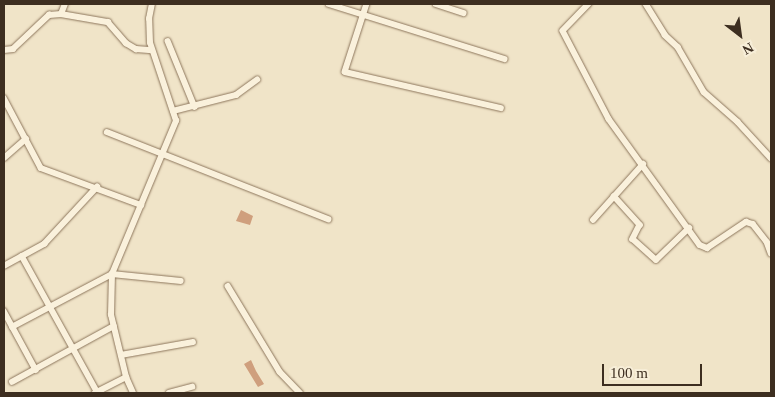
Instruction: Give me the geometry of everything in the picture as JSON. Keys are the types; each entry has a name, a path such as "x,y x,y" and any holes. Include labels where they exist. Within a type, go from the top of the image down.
{"street":[{"path":"61,14 65,4"},
{"path":"132,393 120,355 111,315 112,274 176,121 152,50 149,19 152,4"},
{"path":"330,4 506,59"},
{"path":"367,4 345,72 501,108"},
{"path":"436,4 464,13"},
{"path":"589,4 563,31 609,119 704,248 746,222 753,224 767,242 771,253"},
{"path":"646,4 666,35 678,47 704,92 738,122 771,158"},
{"path":"4,50 14,50 49,15 61,14 108,22 126,43 136,49 152,50"},
{"path":"168,41 195,107"},
{"path":"173,111 195,107 236,95 257,80"},
{"path":"4,98 41,168 141,205"},
{"path":"107,132 328,219"},
{"path":"4,158 26,139"},
{"path":"593,220 643,164"},
{"path":"4,266 44,244 97,188"},
{"path":"614,196 640,225 633,239 656,260 689,228"},
{"path":"22,256 97,393 126,377"},
{"path":"12,327 112,274 181,281"},
{"path":"228,286 280,372 300,393"},
{"path":"4,311 36,370"},
{"path":"12,382 114,326"},
{"path":"120,355 193,342"},
{"path":"169,393 192,387"}],"building":[{"path":"241,210 253,216 250,225 236,221"},
{"path":"251,360 264,384 258,387 244,364"}]}
